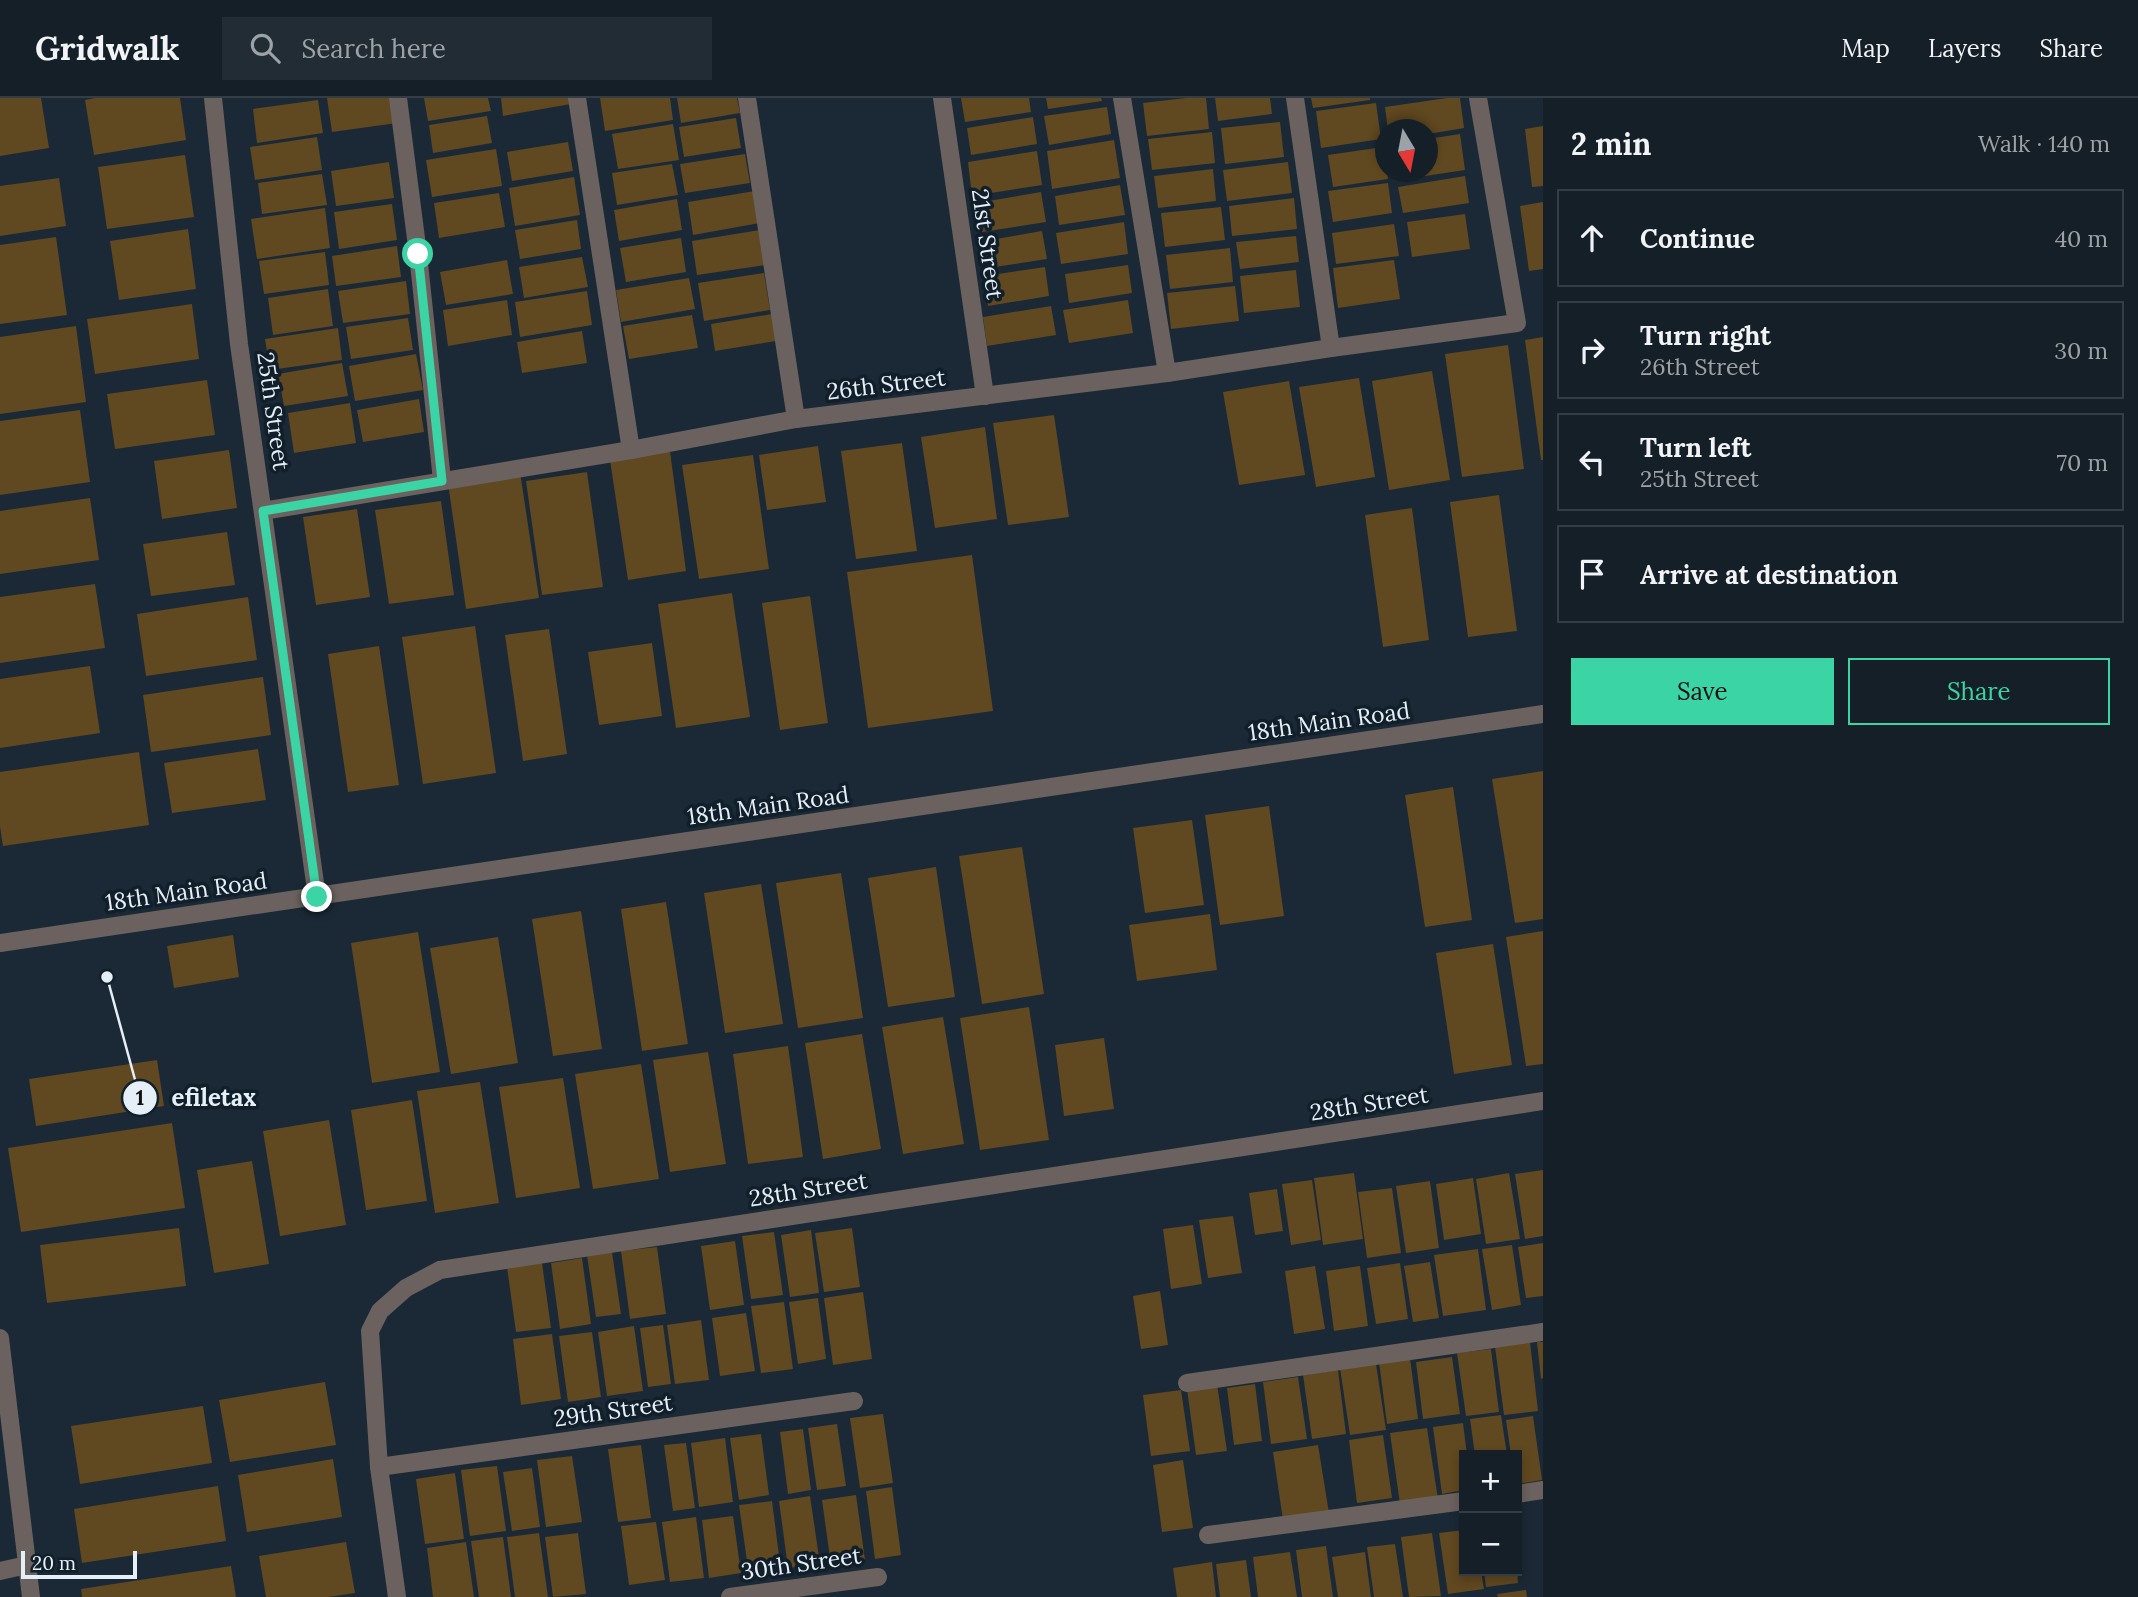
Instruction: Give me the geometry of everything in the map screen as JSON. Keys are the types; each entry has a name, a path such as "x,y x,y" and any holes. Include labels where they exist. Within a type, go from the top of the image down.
{"street":[{"name":"25th Street","path":"213,98 239,344 317,897"},
{"path":"398,98 442,481"},
{"path":"578,98 631,450"},
{"path":"747,98 796,419"},
{"name":"21st Street","path":"942,98 985,396"},
{"path":"1122,98 1167,373"},
{"path":"1295,98 1331,348"},
{"name":"26th Street","path":"263,511 631,450 796,419 1167,373 1517,323 1478,98"},
{"name":"18th Main Road","path":"0,943 1543,714"},
{"name":"28th Street","path":"397,1597 379,1467 370,1331 380,1311 406,1289 440,1270 1543,1101"},
{"path":"1186,1383 1543,1332"},
{"path":"0,1338 31,1597"},
{"name":"29th Street","path":"379,1467 854,1401"},
{"path":"1522,1493 1543,1490"},
{"path":"1208,1535 1459,1502"},
{"path":"0,1571 27,1565"},
{"name":"30th Street","path":"730,1597 878,1577"}],"building":[{"path":"0,98 41,98 49,148 0,156"},
{"path":"180,98 186,140 94,155 85,100"},
{"path":"327,98 394,98 397,123 332,132"},
{"path":"424,98 488,98 491,111 428,121"},
{"path":"501,98 570,98 571,104 503,116"},
{"path":"600,98 670,98 673,120 605,131"},
{"path":"677,98 737,98 740,113 681,123"},
{"path":"961,98 1029,98 1031,112 965,122"},
{"path":"1046,98 1101,98 1102,101 1048,109"},
{"path":"1206,98 1209,129 1147,136 1143,103"},
{"path":"1215,98 1270,98 1272,114 1218,121"},
{"path":"1311,98 1370,98 1370,100 1313,108"},
{"path":"1460,98 1464,128 1438,132 1438,119 1387,119 1385,107"},
{"path":"318,100 323,133 257,143 253,109"},
{"path":"1376,103 1378,119 1375,119 1375,140 1321,148 1316,111"},
{"path":"1107,107 1111,134 1049,145 1044,116"},
{"path":"487,116 492,143 433,153 429,125"},
{"path":"1033,117 1037,144 971,155 967,128"},
{"path":"736,118 741,148 684,157 679,127"},
{"path":"1280,122 1284,157 1225,164 1221,128"},
{"path":"673,124 679,160 618,169 612,134"},
{"path":"1543,126 1543,186 1532,187 1525,129"},
{"path":"1212,132 1215,163 1152,170 1148,139"},
{"path":"1460,134 1465,170 1438,174 1438,137"},
{"path":"317,137 322,170 255,180 250,147"},
{"path":"1114,140 1120,178 1052,189 1047,151"},
{"path":"568,142 573,171 512,181 507,152"},
{"path":"1375,148 1375,181 1333,187 1328,155"},
{"path":"496,149 502,186 432,197 426,160"},
{"path":"1037,151 1042,185 972,196 968,162"},
{"path":"745,154 750,183 685,193 680,164"},
{"path":"185,155 194,217 107,229 98,167"},
{"path":"389,162 394,198 336,206 331,171"},
{"path":"1288,162 1292,193 1227,201 1223,170"},
{"path":"672,164 678,195 617,205 612,173"},
{"path":"1213,169 1216,201 1158,208 1154,176"},
{"path":"322,174 327,205 262,214 258,183"},
{"path":"1465,176 1469,203 1403,213 1398,187"},
{"path":"574,177 580,215 515,226 509,188"},
{"path":"59,178 66,226 0,236 0,186"},
{"path":"1388,183 1392,213 1333,222 1328,191"},
{"path":"1120,185 1125,215 1059,225 1055,196"},
{"path":"755,191 760,223 693,235 688,202"},
{"path":"1041,192 1046,222 982,232 977,203"},
{"path":"499,193 505,227 439,238 434,203"},
{"path":"1294,198 1297,229 1232,236 1229,206"},
{"path":"677,199 682,230 619,241 614,210"},
{"path":"1543,202 1543,269 1529,271 1520,206"},
{"path":"392,204 397,240 339,249 334,212"},
{"path":"1221,207 1225,240 1165,247 1161,213"},
{"path":"325,208 330,248 257,259 251,219"},
{"path":"1465,214 1470,249 1412,257 1407,222"},
{"path":"577,220 581,249 520,259 515,230"},
{"path":"1124,222 1128,254 1061,264 1056,233"},
{"path":"1394,224 1399,256 1336,264 1332,233"},
{"path":"188,229 196,289 119,300 110,241"},
{"path":"760,230 765,265 697,275 692,241"},
{"path":"1042,231 1047,259 988,268 984,241"},
{"path":"1296,236 1299,262 1240,269 1236,242"},
{"path":"56,237 67,315 0,324 0,245"},
{"path":"681,238 686,272 626,282 620,248"},
{"path":"397,246 401,277 336,286 332,256"},
{"path":"1230,248 1233,282 1170,289 1166,255"},
{"path":"325,252 329,285 264,294 259,261"},
{"path":"582,257 588,287 524,298 519,267"},
{"path":"507,260 513,294 446,305 440,272"},
{"path":"1394,260 1400,299 1338,308 1333,268"},
{"path":"1128,265 1132,293 1069,303 1065,274"},
{"path":"1045,267 1049,296 988,306 984,276"},
{"path":"1296,270 1300,307 1244,313 1240,276"},
{"path":"764,273 770,310 704,321 698,283"},
{"path":"689,278 695,309 621,322 616,290"},
{"path":"406,281 410,314 343,323 338,291"},
{"path":"1235,286 1239,321 1171,329 1167,293"},
{"path":"328,289 333,326 273,335 268,298"},
{"path":"587,291 592,325 520,337 515,302"},
{"path":"507,300 512,335 448,346 443,310"},
{"path":"1128,300 1133,333 1069,343 1063,310"},
{"path":"192,304 199,359 95,374 87,319"},
{"path":"1051,306 1056,335 987,346 983,317"},
{"path":"772,314 776,341 715,351 711,324"},
{"path":"692,315 698,348 629,359 623,326"},
{"path":"408,318 413,350 351,359 346,327"},
{"path":"76,326 86,402 0,414 0,337"},
{"path":"338,328 342,360 270,370 265,339"},
{"path":"582,331 587,363 522,373 517,342"},
{"path":"1543,337 1543,460 1541,460 1525,340"},
{"path":"1508,345 1524,469 1462,477 1445,354"},
{"path":"416,354 423,390 355,401 349,366"},
{"path":"342,363 348,396 284,406 278,374"},
{"path":"1432,371 1450,480 1389,490 1372,381"},
{"path":"1359,378 1375,477 1316,487 1299,387"},
{"path":"207,380 215,435 115,449 107,394"},
{"path":"1289,381 1305,475 1239,485 1223,392"},
{"path":"419,399 424,432 363,442 357,410"},
{"path":"350,403 356,443 294,453 288,413"},
{"path":"80,410 90,482 0,495 0,421"},
{"path":"1054,415 1069,517 1008,525 993,423"},
{"path":"985,427 997,519 935,528 921,437"},
{"path":"902,443 917,551 856,559 841,451"},
{"path":"818,446 826,502 767,510 759,455"},
{"path":"229,450 237,508 162,519 154,461"},
{"path":"670,451 686,571 628,580 610,460"},
{"path":"753,455 769,569 699,579 682,465"},
{"path":"520,472 539,598 466,609 448,483"},
{"path":"587,472 603,587 542,595 526,481"},
{"path":"1499,495 1517,631 1468,637 1450,502"},
{"path":"90,498 99,560 0,574 0,511"},
{"path":"441,501 454,595 389,604 375,510"},
{"path":"1412,508 1429,640 1383,647 1365,515"},
{"path":"357,509 370,597 316,605 303,517"},
{"path":"227,532 235,585 151,596 143,544"},
{"path":"972,555 993,711 868,728 847,572"},
{"path":"95,584 105,648 0,663 0,597"},
{"path":"732,593 750,717 676,728 658,604"},
{"path":"810,596 828,723 780,730 762,603"},
{"path":"248,597 257,660 146,676 137,614"},
{"path":"475,626 496,773 423,784 402,637"},
{"path":"549,629 567,754 523,761 505,635"},
{"path":"652,643 662,716 599,725 588,652"},
{"path":"379,646 399,785 348,792 328,654"},
{"path":"90,666 100,733 0,748 0,679"},
{"path":"263,677 271,735 151,752 143,695"},
{"path":"258,749 266,800 172,813 164,763"},
{"path":"139,752 149,825 3,846 0,827 0,772"},
{"path":"1543,771 1543,919 1515,923 1492,779"},
{"path":"1453,787 1472,920 1425,927 1405,795"},
{"path":"1269,806 1284,916 1220,925 1205,815"},
{"path":"1192,820 1204,905 1145,913 1133,828"},
{"path":"1022,847 1044,994 982,1004 959,856"},
{"path":"936,867 955,997 888,1007 868,878"},
{"path":"841,873 863,1018 798,1028 776,883"},
{"path":"761,884 783,1024 725,1033 704,893"},
{"path":"666,902 688,1044 642,1051 621,909"},
{"path":"581,911 602,1049 553,1056 532,919"},
{"path":"1210,914 1217,970 1137,981 1129,925"},
{"path":"1543,931 1543,1064 1526,1066 1506,937"},
{"path":"418,932 440,1072 372,1083 351,943"},
{"path":"233,935 239,977 174,988 167,946"},
{"path":"498,937 518,1063 451,1074 430,948"},
{"path":"1493,944 1512,1065 1454,1074 1436,953"},
{"path":"1029,1007 1049,1140 980,1150 960,1018"},
{"path":"943,1017 964,1144 903,1154 882,1027"},
{"path":"862,1034 881,1149 823,1159 805,1043"},
{"path":"1104,1038 1114,1109 1064,1116 1055,1045"},
{"path":"788,1046 803,1157 748,1164 733,1054"},
{"path":"708,1052 726,1164 670,1172 653,1060"},
{"path":"157,1060 164,1106 36,1126 29,1079"},
{"path":"641,1064 659,1179 593,1189 575,1074"},
{"path":"563,1078 580,1188 516,1198 499,1087"},
{"path":"480,1082 499,1203 435,1213 417,1091"},
{"path":"412,1100 427,1201 366,1210 351,1110"},
{"path":"329,1120 346,1225 280,1236 263,1131"},
{"path":"172,1123 185,1208 21,1232 8,1148"},
{"path":"252,1161 269,1264 214,1273 197,1170"},
{"path":"1543,1170 1543,1236 1525,1239 1515,1174"},
{"path":"1354,1173 1363,1239 1323,1245 1314,1178"},
{"path":"1509,1173 1520,1239 1486,1244 1476,1179"},
{"path":"1473,1178 1481,1234 1444,1240 1436,1184"},
{"path":"1312,1180 1321,1240 1291,1245 1282,1184"},
{"path":"1430,1181 1439,1248 1406,1253 1396,1186"},
{"path":"1392,1188 1401,1253 1367,1258 1358,1192"},
{"path":"1277,1189 1283,1231 1255,1235 1249,1193"},
{"path":"1233,1216 1242,1273 1208,1278 1199,1220"},
{"path":"1193,1225 1202,1284 1171,1289 1163,1229"},
{"path":"179,1228 186,1286 47,1303 40,1245"},
{"path":"852,1228 860,1287 824,1292 815,1233"},
{"path":"811,1230 819,1293 790,1297 781,1235"},
{"path":"774,1232 783,1295 751,1299 742,1236"},
{"path":"735,1241 744,1305 710,1310 701,1246"},
{"path":"1543,1243 1543,1296 1526,1298 1518,1247"},
{"path":"1512,1245 1521,1305 1492,1310 1482,1249"},
{"path":"657,1247 666,1314 630,1319 621,1251"},
{"path":"1478,1249 1486,1310 1443,1316 1434,1255"},
{"path":"612,1252 621,1314 596,1317 587,1255"},
{"path":"582,1258 591,1324 560,1329 551,1263"},
{"path":"1430,1262 1439,1318 1413,1322 1404,1266"},
{"path":"542,1263 551,1328 516,1332 507,1267"},
{"path":"1400,1263 1408,1319 1376,1324 1367,1268"},
{"path":"1315,1266 1325,1329 1294,1334 1285,1271"},
{"path":"1360,1266 1368,1326 1334,1331 1326,1271"},
{"path":"1160,1291 1168,1345 1141,1349 1133,1296"},
{"path":"863,1292 872,1359 833,1365 824,1298"},
{"path":"818,1298 826,1359 798,1364 789,1302"},
{"path":"784,1302 793,1369 761,1373 751,1306"},
{"path":"746,1313 755,1371 720,1376 712,1318"},
{"path":"701,1320 709,1380 675,1384 667,1325"},
{"path":"663,1325 671,1384 648,1387 640,1328"},
{"path":"634,1326 643,1391 607,1396 598,1332"},
{"path":"592,1332 601,1397 568,1402 559,1336"},
{"path":"552,1334 561,1399 521,1405 513,1339"},
{"path":"1530,1342 1538,1411 1504,1415 1495,1347"},
{"path":"1537,1342 1543,1342 1541,1379"},
{"path":"1491,1349 1499,1412 1466,1416 1457,1353"},
{"path":"1452,1357 1460,1414 1423,1419 1416,1362"},
{"path":"1410,1358 1418,1419 1387,1424 1379,1362"},
{"path":"1376,1364 1386,1430 1350,1435 1340,1368"},
{"path":"1338,1370 1346,1434 1312,1439 1303,1375"},
{"path":"1298,1377 1307,1439 1271,1444 1263,1382"},
{"path":"325,1382 336,1445 230,1462 219,1400"},
{"path":"1217,1384 1227,1451 1196,1455 1187,1389"},
{"path":"1255,1384 1262,1441 1234,1445 1227,1388"},
{"path":"1181,1390 1190,1451 1151,1456 1143,1395"},
{"path":"203,1406 212,1463 80,1484 71,1426"},
{"path":"883,1414 893,1483 860,1488 850,1418"},
{"path":"1501,1415 1506,1450 1474,1450 1470,1419"},
{"path":"1533,1416 1542,1480 1522,1483 1522,1450 1510,1450 1506,1420"},
{"path":"1463,1423 1466,1450 1459,1450 1459,1491 1442,1494 1433,1427"},
{"path":"837,1424 846,1486 817,1490 808,1428"},
{"path":"1427,1428 1438,1499 1400,1504 1390,1433"},
{"path":"803,1429 811,1490 788,1494 780,1432"},
{"path":"761,1434 769,1495 739,1500 730,1438"},
{"path":"1383,1435 1392,1498 1357,1503 1349,1440"},
{"path":"725,1438 733,1502 699,1507 691,1443"},
{"path":"686,1443 695,1508 673,1511 664,1445"},
{"path":"641,1445 651,1518 618,1522 608,1449"},
{"path":"1318,1445 1329,1513 1283,1520 1273,1452"},
{"path":"572,1456 582,1522 546,1527 537,1460"},
{"path":"333,1459 342,1517 247,1532 238,1475"},
{"path":"1183,1460 1193,1528 1162,1532 1153,1465"},
{"path":"497,1466 506,1531 470,1536 461,1470"},
{"path":"532,1468 540,1527 512,1531 503,1472"},
{"path":"455,1473 464,1539 425,1544 416,1479"},
{"path":"218,1486 226,1541 82,1563 74,1509"},
{"path":"892,1487 901,1555 875,1559 866,1491"},
{"path":"856,1495 865,1560 831,1565 822,1500"},
{"path":"810,1496 820,1564 788,1568 779,1501"},
{"path":"772,1501 781,1571 749,1575 739,1505"},
{"path":"733,1516 741,1573 709,1578 702,1520"},
{"path":"696,1517 704,1578 670,1582 662,1522"},
{"path":"656,1522 665,1580 629,1585 621,1526"},
{"path":"1459,1531 1459,1576 1482,1576 1484,1589 1448,1594 1439,1533"},
{"path":"539,1533 548,1597 515,1597 507,1537"},
{"path":"578,1533 586,1594 553,1597 545,1537"},
{"path":"1432,1533 1441,1596 1409,1597 1401,1537"},
{"path":"503,1537 511,1597 479,1597 471,1541"},
{"path":"346,1542 355,1593 329,1597 266,1597 259,1556"},
{"path":"466,1542 474,1597 433,1597 427,1548"},
{"path":"1395,1544 1403,1597 1374,1597 1367,1547"},
{"path":"1326,1546 1333,1597 1302,1597 1296,1550"},
{"path":"1290,1552 1297,1597 1258,1597 1253,1557"},
{"path":"1365,1552 1371,1597 1338,1597 1332,1557"},
{"path":"1246,1560 1251,1597 1220,1597 1216,1564"},
{"path":"1212,1562 1216,1597 1177,1597 1173,1568"},
{"path":"231,1566 236,1597 82,1597 81,1589"},
{"path":"1485,1576 1517,1576 1518,1583 1486,1587"},
{"path":"1526,1590 1527,1597 1498,1597 1497,1594"}],"place":[{"name":"efiletax","path":"107,977"}],"route":[{"path":"317,897 263,511 442,481 418,254"}]}
